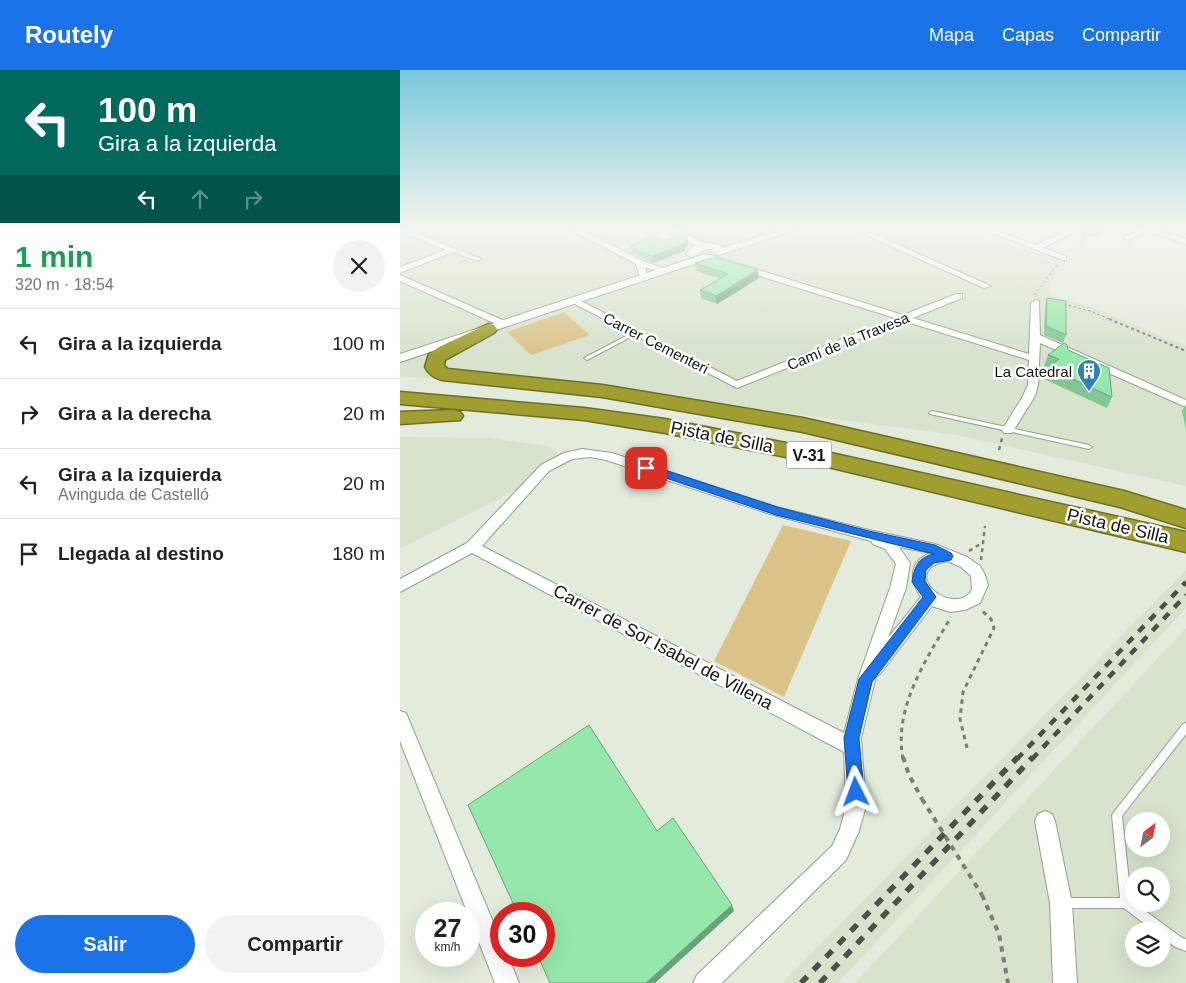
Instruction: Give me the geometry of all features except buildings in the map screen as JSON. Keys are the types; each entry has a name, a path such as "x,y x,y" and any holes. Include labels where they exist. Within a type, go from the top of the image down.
{"highway":[{"path":"496,327 445,351 436,358 434,367 442,374 602,391 803,425 1124,499 1186,519"},
{"name":"Pista de Silla","path":"400,386 432,394 665,426 795,452 1186,542"},
{"name":"Pista de Silla","path":"400,398 432,394 593,402 684,415 796,435 1186,519"},
{"path":"400,418 446,416 576,424 656,438 872,484 1020,512 1120,537 1186,542"}],"street":[{"path":"640,271 640,277"},
{"path":"640,277 656,271"},
{"path":"400,358 574,301 658,271"},
{"path":"753,271 1035,359"},
{"path":"952,271 987,286"},
{"path":"400,278 496,327"},
{"name":"Camí de la Travesa","path":"738,385 959,296"},
{"name":"Carrer Cementeri","path":"574,301 738,385"},
{"path":"1005,434 1031,390 1035,359 1034,301"},
{"path":"1035,337 1186,404"},
{"path":"400,364 439,346"},
{"path":"400,586 472,547 545,468 563,458 587,451 608,456 776,511 869,535 935,549 947,556 967,563 980,577 980,593 972,601 958,605 948,605 930,597 919,582 918,575 924,563 938,557 947,556"},
{"path":"705,983 838,853 849,831 856,806 852,738 866,679 898,588 903,562 890,546 869,535"},
{"name":"Carrer de Sor Isabel de Villena","path":"472,547 853,747"},
{"path":"898,588 919,582"},
{"path":"866,679 930,597"},
{"path":"400,719 507,983"},
{"path":"1045,821 1061,903 1065,983"}],"lane":[{"path":"587,358 636,333"},
{"path":"932,413 1005,434 1089,448"},
{"path":"1125,892 1117,815 1186,727"},
{"path":"1061,903 1125,902"},
{"path":"1139,912 1179,943 1186,945"}],"path":[{"path":"1034,301 1054,271"},
{"path":"1034,301 1052,302 1090,311 1186,351"},
{"path":"999,450 1005,434"},
{"path":"982,543 985,526"},
{"path":"967,748 960,720 964,692 994,628 991,619 972,601"},
{"path":"946,626 914,690 902,727 902,752 910,779 982,895 999,934 1008,983"}],"shaded area":[{"path":"400,271 1057,271 1048,290 1052,296 1089,306 1186,346 1186,486 957,435 719,404 400,376"},
{"path":"564,312 590,335 531,355 507,332"},
{"path":"400,437 489,438 547,446 571,462 400,549"},
{"path":"783,525 851,541 784,697 714,661"},
{"path":"1186,570 1186,608 838,983 783,983"},
{"path":"1186,628 1186,983 855,983 864,974"}],"railway":[{"path":"1017,759 1186,582"},
{"path":"1032,759 1186,595"},
{"path":"801,983 1018,757"},
{"path":"820,983 1033,757"}],"place":[{"name":"La Catedral","path":"1089,392"}],"route":[{"path":"646,468 776,511 869,535 935,549 947,556 931,559 920,568 919,582 930,597 866,679 852,738 856,792"}]}
